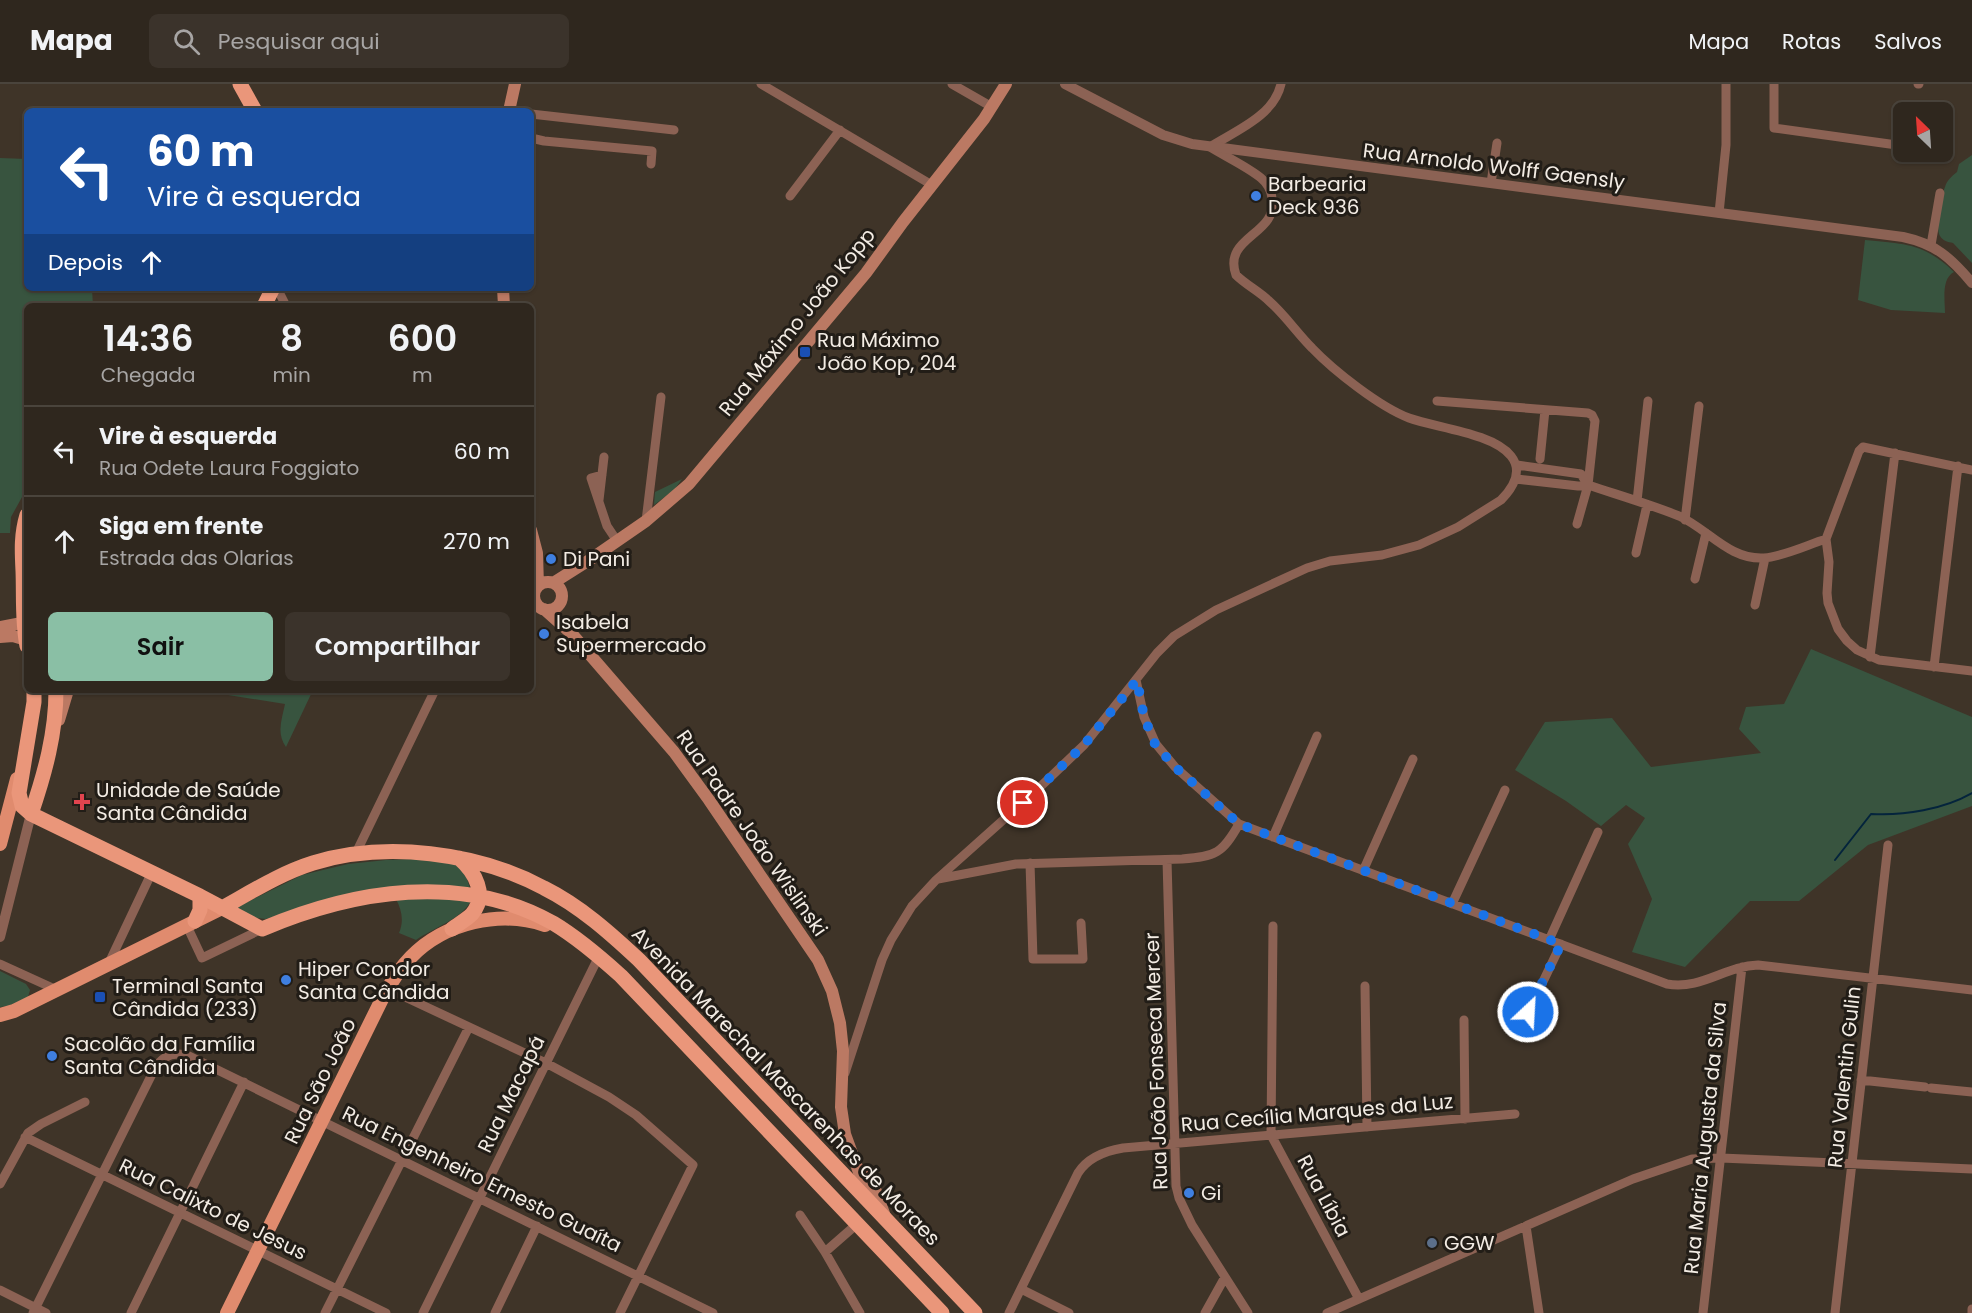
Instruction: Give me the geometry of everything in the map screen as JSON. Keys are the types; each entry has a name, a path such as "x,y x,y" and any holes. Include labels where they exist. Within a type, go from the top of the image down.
{"highway":[{"path":"240,84 253,108"},
{"path":"24,531 22,541 24,563"},
{"path":"34,693 20,793 26,808 262,929 305,912 361,898 419,892 452,892 479,895 526,910 568,933 621,976 942,1313"},
{"path":"26,808 33,803 38,794 51,747 56,693"},
{"path":"38,794 56,824"},
{"name":"Avenida Marechal Mascarenhas de Moraes","path":"222,908 294,870 355,855 413,853 459,858 499,868 544,888 583,912 653,973 975,1313"},
{"path":"452,929 472,914 479,895 475,876 459,858"},
{"path":"200,896 225,897 246,894"},
{"path":"191,923 200,910 200,896"},
{"path":"782,1146 789,1139 798,1135 810,1140"},
{"path":"870,1203 888,1257"}],"main road":[{"path":"509,108 515,84"},
{"name":"Rua Máximo João Kopp","path":"536,596 556,607 559,592 591,559 676,497 700,471 866,273 992,107 1006,84"},
{"path":"534,542 537,553 536,596"},
{"name":"Rua Padre João Wislinski","path":"537,553 559,592 562,611 572,634"},
{"path":"536,596 545,582 559,592"},
{"name":"Rua Padre João Wislinski","path":"536,596 572,634 691,775 818,960 826,975 837,1008 843,1050 842,1121 856,1162"},
{"path":"0,627 24,623"},
{"path":"0,637 13,636 24,642"},
{"path":"51,747 67,693"},
{"path":"0,844 27,741"},
{"name":"Avenida Marechal Mascarenhas de Moraes","path":"0,1015 14,1011 222,908"},
{"name":"Rua São João","path":"227,1313 388,989 402,967 430,941 452,929 476,921 513,918 536,922 568,933"},
{"path":"856,1162 870,1203"},
{"path":"856,1162 874,1185 887,1221"}],"street":[{"path":"761,84 932,185"},
{"path":"952,84 992,107"},
{"name":"Rua Arnoldo Wolff Gaensly","path":"1065,84 1163,135 1192,144 1903,237 1931,245"},
{"path":"843,1082 874,980 891,940 912,906 936,880 1064,765 1100,726 1157,653 1174,636 1216,610 1319,563 1382,555 1437,538 1502,500 1516,479 1517,465 1510,455 1494,442 1407,417 1383,405 1320,357 1268,299 1236,275 1233,261 1236,253 1241,245 1270,218 1273,208 1272,197 1269,186 1262,178 1210,147 1263,113 1277,96 1281,84"},
{"path":"1719,213 1726,145 1726,84"},
{"path":"1774,84 1774,128 1893,144"},
{"path":"534,114 674,130"},
{"path":"790,196 840,130"},
{"path":"534,139 652,151 651,164"},
{"path":"1491,183 1497,143"},
{"path":"1940,193 1931,245 1954,262 1972,283"},
{"path":"646,520 661,397"},
{"path":"1437,401 1588,413 1594,417 1588,484 1576,524"},
{"path":"1637,501 1648,401"},
{"path":"1686,520 1699,406"},
{"path":"1540,459 1545,410"},
{"path":"1972,470 1863,447 1859,451 1826,539 1829,562 1827,593 1832,617 1847,641 1870,657 1890,662 1972,671"},
{"path":"1870,657 1895,453"},
{"path":"604,457 602,475 591,478 607,526 617,541"},
{"path":"1517,465 1581,474 1588,484"},
{"path":"1934,667 1958,466"},
{"path":"1547,482 1550,469"},
{"path":"1516,479 1578,486 1588,484 1686,520 1739,554 1765,558 1826,539"},
{"path":"1636,553 1647,505"},
{"path":"1695,579 1706,533"},
{"path":"1755,606 1765,558"},
{"path":"1137,680 1142,711 1155,744 1175,767 1239,824 1667,984 1680,986 1706,981 1742,967 1758,965 1972,990"},
{"path":"355,855 434,693"},
{"path":"1273,837 1317,736"},
{"path":"1363,871 1413,759"},
{"path":"1452,904 1505,790"},
{"path":"0,937 26,808"},
{"path":"936,880 993,867 1030,863 1195,858 1214,854 1226,845 1239,824"},
{"path":"1549,940 1598,832"},
{"name":"Rua Valentin Gulin","path":"1835,1313 1888,845"},
{"name":"Rua João Fonseca Mercer","path":"1167,860 1174,1174 1179,1198 1192,1225 1248,1313"},
{"path":"1030,863 1033,959 1083,959 1081,923"},
{"path":"108,965 152,872"},
{"path":"191,923 202,958 262,929"},
{"name":"Rua Líbia","path":"1273,926 1271,1135 1359,1299"},
{"path":"1528,1012 1561,944"},
{"name":"Rua Macapá","path":"423,1313 599,956"},
{"path":"0,964 57,990"},
{"name":"Rua Maria Augusta da Silva","path":"1703,1313 1742,967"},
{"path":"1365,986 1367,1127"},
{"path":"388,989 546,1064 623,1106 693,1165 620,1313"},
{"path":"1517,1008 1539,1017"},
{"path":"1464,1020 1465,1119"},
{"path":"326,1313 469,1027"},
{"name":"Rua Engenheiro Ernesto Guaíta","path":"102,1174 155,1068 168,1055 182,1053 713,1313"},
{"path":"1861,1080 1972,1092"},
{"path":"131,1313 244,1082"},
{"path":"0,1184 25,1137 41,1124 85,1102"},
{"name":"Rua Cecília Marques da Luz","path":"1021,1289 1078,1173 1089,1159 1102,1153 1123,1148 1515,1114"},
{"name":"Rua Calixto de Jesus","path":"25,1137 386,1313"},
{"path":"1327,1313 1654,1171 1692,1159 1720,1158 1972,1169"},
{"path":"34,1310 102,1174"},
{"path":"800,1215 825,1252 860,1313"},
{"path":"825,1252 857,1224"},
{"path":"495,1313 537,1226"},
{"path":"1527,1226 1539,1313"},
{"path":"1205,1313 1225,1277"},
{"path":"1009,1313 1021,1289 1069,1313"},
{"path":"0,1290 34,1310 46,1313"}],"green space":[{"path":"1972,155 1972,263 1953,243 1941,238 1938,220 1946,185 1957,172 1959,164"},
{"path":"0,158 24,159 24,291 92,291 93,303 24,303 24,493 11,517 10,533 0,533"},
{"path":"1865,240 1903,244 1923,250 1954,272 1945,285 1945,313 1891,310 1858,300"},
{"path":"682,479 674,490 654,505 655,492"},
{"path":"1811,649 1972,717 1972,806 1868,845 1799,901 1750,901 1685,967 1632,952 1652,899 1628,844 1645,818 1626,805 1601,826 1566,801 1515,770 1545,722 1612,718 1651,767 1761,753 1739,729 1746,707 1784,704"},
{"path":"226,693 312,693 286,747 280,731 285,704"},
{"path":"425,859 454,864 464,873 470,889 332,898 266,919 233,909 302,875 348,864"},
{"path":"396,899 471,900 462,912 416,940 399,933 402,916"},
{"path":"0,971 26,984 30,990 28,997 9,1006 0,1007"}],"waterway":[{"path":"1835,860 1871,814 1897,814 1923,810 1961,799 1972,793"}],"place":[{"name":"Barbearia Deck 936","path":"1256,196"},
{"name":"Rua Máximo João Kop, 204","path":"805,352"},
{"name":"Di Pani","path":"551,559"},
{"name":"Isabela Supermercado","path":"544,634"},
{"name":"Unidade de Saúde Santa Cândida","path":"82,802"},
{"name":"Hiper Condor Santa Cândida","path":"286,980"},
{"name":"Terminal Santa Cândida (233)","path":"100,997"},
{"name":"Sacolão da Família Santa Cândida","path":"52,1056"},
{"name":"Gi","path":"1189,1193"},
{"name":"GGW","path":"1432,1243"}],"route":[{"path":"1023,803 1084,745 1137,680 1140,705 1155,744 1175,767 1239,824 1561,944 1528,1012"}]}
